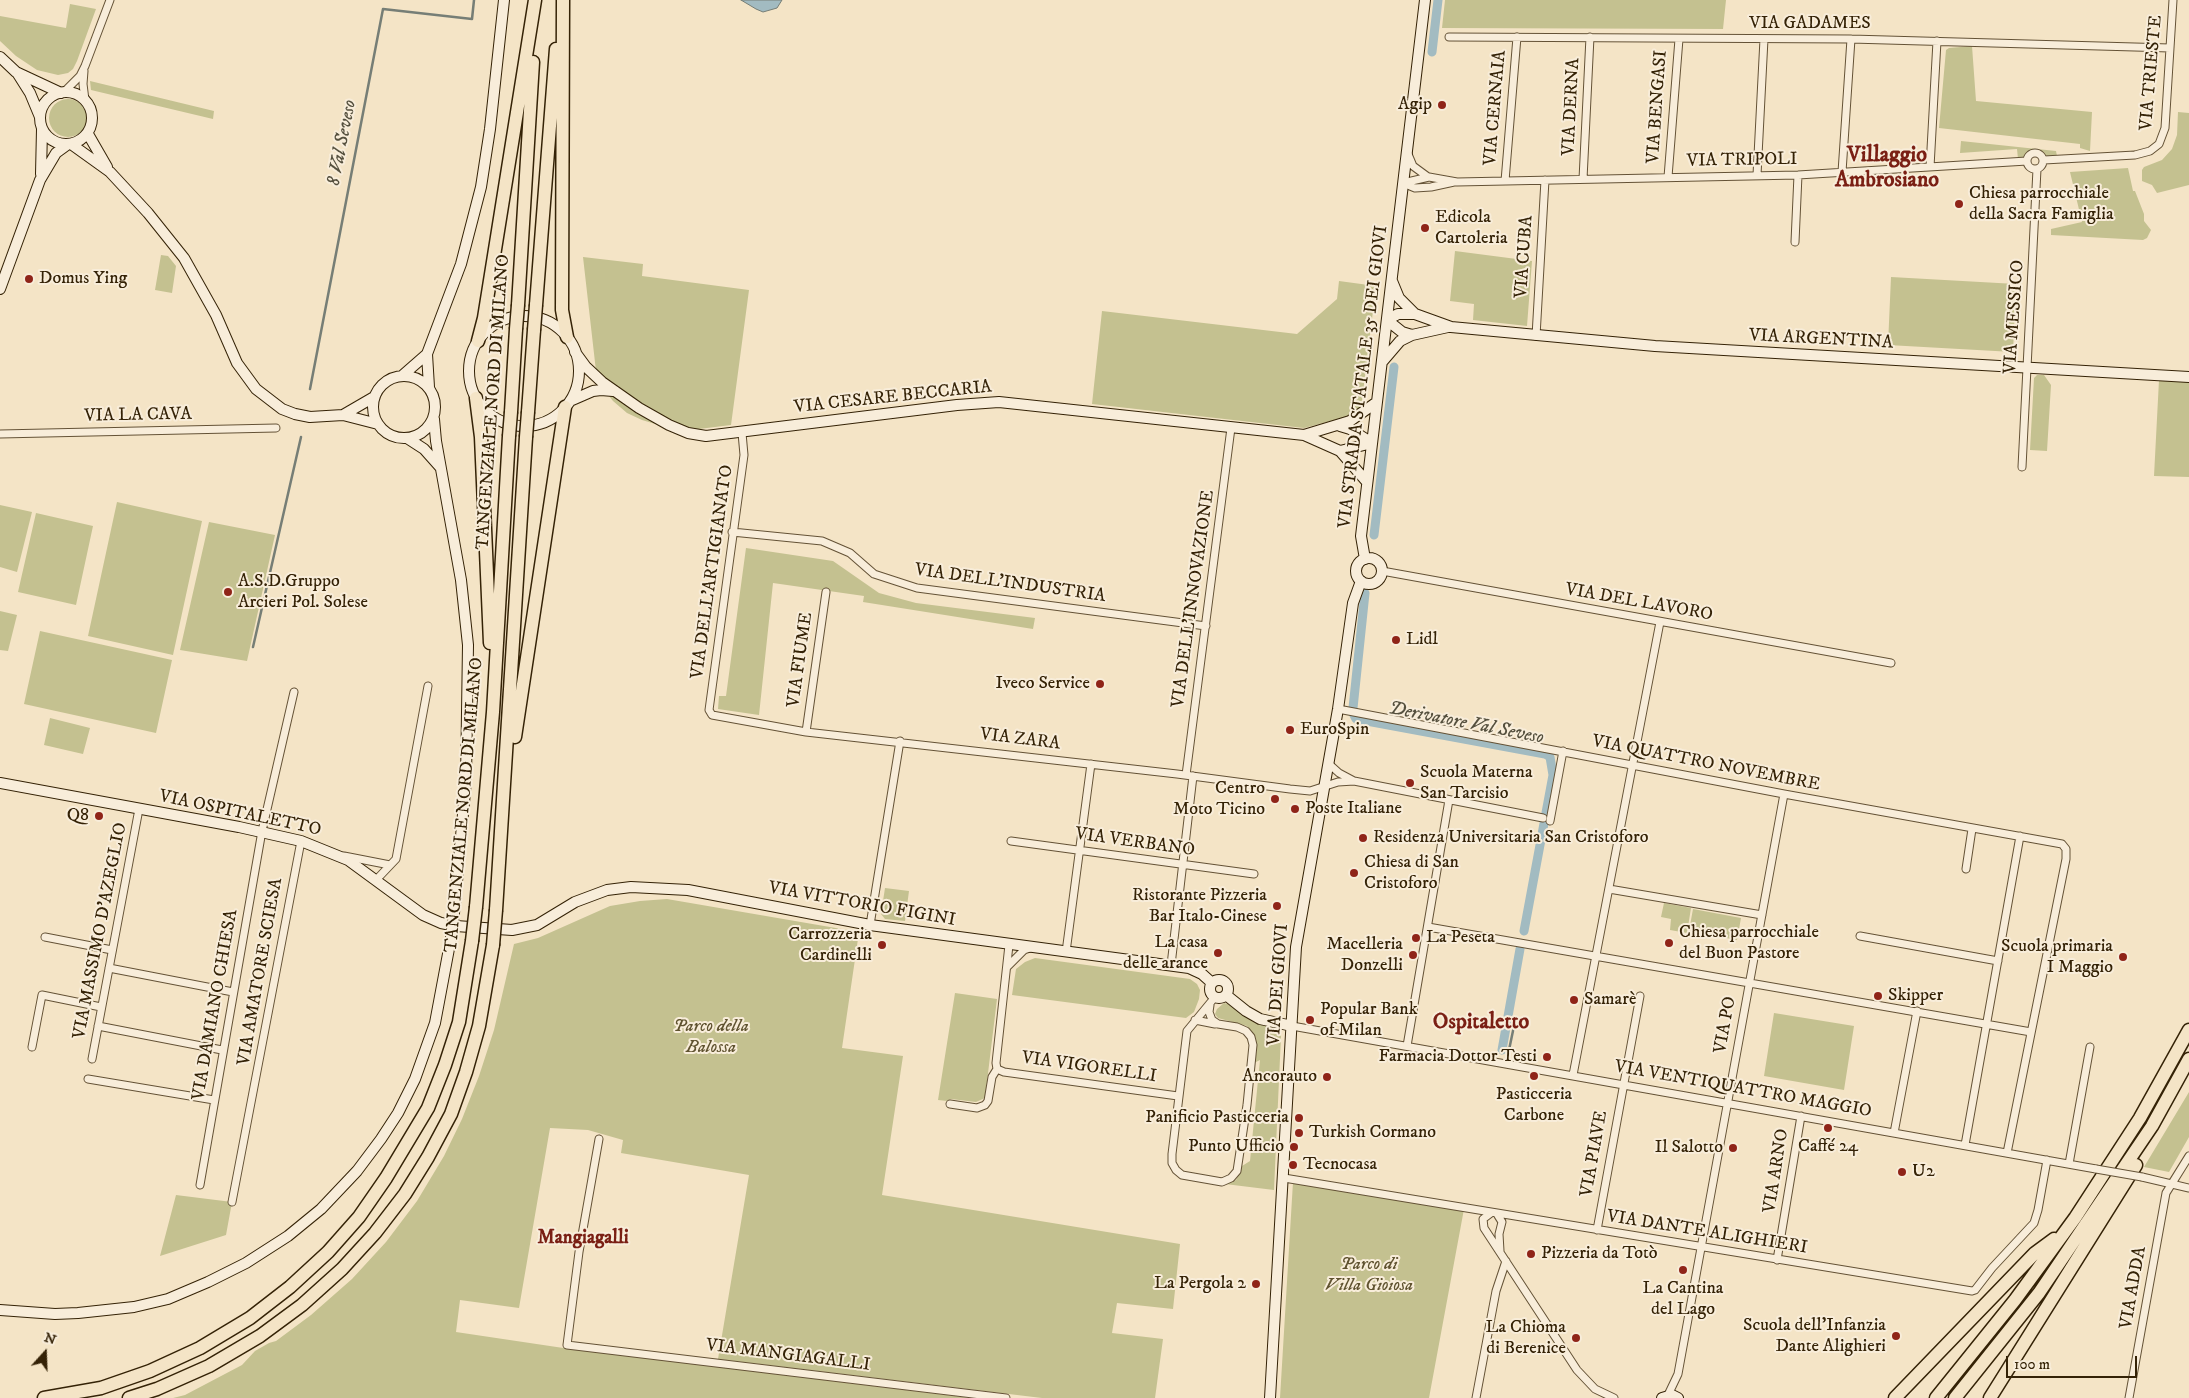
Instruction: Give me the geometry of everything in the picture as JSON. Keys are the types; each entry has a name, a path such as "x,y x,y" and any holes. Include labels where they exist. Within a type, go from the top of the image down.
{"highway":[{"name":"TANGENZIALE NORD DI MILANO","path":"44,1398 101,1388 150,1371 200,1348 250,1318 290,1287 328,1252 359,1217 386,1178 428,1108 445,1065 459,1022 472,942 493,712 536,0"},
{"path":"478,341 536,0"},
{"name":"TANGENZIALE NORD DI MILANO","path":"129,1398 157,1389 209,1366 260,1336 302,1304 342,1269 375,1233 405,1194 451,1114 466,1072 479,1026 493,945 503,819 526,437 548,139 562,0"},
{"path":"562,0 562,310 567,337"},
{"path":"476,398 480,429 493,712"},
{"path":"503,819 567,404"},
{"path":"1936,1398 2015,1300 2066,1230 2140,1118 2189,1030"},
{"path":"1955,1398 2039,1292 2152,1126 2189,1059"},
{"path":"1990,1398 2145,1151 2152,1126"},
{"path":"1895,1398 2035,1253 2066,1230"}],"street":[{"path":"40,117 48,100 62,93 80,76 110,0"},
{"path":"342,415 374,397 385,382 403,375 426,354 434,335 461,264 481,186 494,97 504,0"},
{"path":"1403,183 1425,0"},
{"name":"VIA TRIESTE","path":"2158,146 2163,139 2165,128 2173,0"},
{"name":"VIA GADAMES","path":"1449,37 1937,40 2170,48"},
{"name":"VIA CERNAIA","path":"1505,181 1517,37"},
{"name":"VIA DERNA","path":"1583,179 1590,37"},
{"path":"1757,176 1764,38"},
{"name":"VIA BENGASI","path":"1668,177 1679,39"},
{"path":"1842,172 1851,39"},
{"path":"1930,167 1937,40"},
{"path":"0,57 16,72 30,93 40,117 42,129 40,180"},
{"path":"42,129 55,142 68,144 79,142 88,134 92,126 92,116 85,100 83,84 85,66"},
{"path":"16,72 62,93 75,94 85,100"},
{"path":"88,134 110,172 148,213 184,258 216,315 237,363 256,389 282,409 295,414 310,417 342,415 378,424 391,435 407,438 428,452 440,468"},
{"path":"68,144 110,172"},
{"path":"0,289 40,180 56,153 68,144"},
{"name":"VIA TRIPOLI","path":"1403,183 1429,178 1457,182 1798,175 2027,161 2028,156 2035,152 2042,156 2044,160 2135,155 2146,153 2158,146"},
{"path":"1407,148 1414,166 1429,178"},
{"path":"2027,161 2029,166 2037,169 2041,167 2044,160"},
{"name":"VIA MESSICO","path":"2022,466 2037,169"},
{"path":"1795,242 1798,175"},
{"name":"VIA CUBA","path":"1536,336 1545,180"},
{"name":"VIA TRIPOLI","path":"1403,183 1416,188 1436,187 1457,182"},
{"name":"VIA STRADA STATALE 35 DEI GIOVI","path":"1365,558 1361,536 1403,183"},
{"name":"VIA TRIPOLI","path":"1401,198 1416,188"},
{"name":"VIA ARGENTINA","path":"1392,282 1400,298 1415,314"},
{"name":"VIA ARGENTINA","path":"1387,320 1398,314 1415,314 1451,327 1655,346 2189,377"},
{"path":"567,404 578,377 575,352 567,337 548,322 524,316 501,321 487,330 478,341 469,365 469,378 476,398 482,406 496,418 505,422 523,426 542,423 551,419 567,404 593,391 616,392"},
{"path":"1387,320 1402,332 1412,335"},
{"name":"VIA ARGENTINA","path":"1382,363 1394,346 1412,335 1451,327"},
{"name":"VIA CESARE BECCARIA","path":"575,352 586,368 616,392 654,418 688,433 706,436 957,405 999,402 1304,436"},
{"path":"0,1310 55,1314 134,1307 168,1299 228,1273 288,1236 322,1209 357,1171 382,1139 415,1079 435,1023 451,938 466,780 469,670 461,580 440,468 434,419 436,403 429,387 426,354"},
{"path":"403,375 420,380 429,387"},
{"path":"374,397 373,408 378,424"},
{"path":"1304,436 1325,428 1340,426 1358,417 1377,402"},
{"path":"407,438 423,432 434,419"},
{"path":"1340,426 1350,429 1372,444"},
{"name":"VIA LA CAVA","path":"0,434 276,428"},
{"name":"VIA DELL'INNOVAZIONE","path":"1171,965 1183,865 1189,776 1206,626 1232,428"},
{"name":"VIA DELL'ARTIGIANATO","path":"712,715 710,710 732,532 744,455 742,433"},
{"path":"1304,436 1340,451 1368,482"},
{"path":"1340,451 1372,444"},
{"name":"VIA DELL'INDUSTRIA","path":"732,532 822,541 850,553 874,574 916,588 1206,626"},
{"path":"1365,558 1370,558 1379,562 1382,571 1378,579 1370,584 1361,581 1356,570 1361,561 1365,558"},
{"name":"VIA DEL LAVORO","path":"1382,571 1891,664"},
{"name":"VIA DEI GIOVI","path":"1270,1398 1298,932 1329,764 1353,602 1361,581"},
{"name":"VIA FIUME","path":"806,732 826,592"},
{"path":"1573,1075 1660,622"},
{"path":"377,879 396,859 428,686"},
{"name":"VIA DAMIANO CHIESA","path":"200,1185 222,1050 262,832 294,692"},
{"name":"VIA QUATTRO NOVEMBRE","path":"1338,709 1784,794 2060,843 2066,849 2066,859 2031,1032"},
{"name":"VIA ZARA","path":"712,715 806,732 900,741 1310,792 1341,781 1354,781"},
{"path":"870,925 900,741"},
{"path":"1550,821 1563,751"},
{"path":"1066,952 1091,764"},
{"path":"1329,764 1339,773 1354,781 1543,818"},
{"name":"VIA OSPITALETTO","path":"0,783 301,841 340,855 377,879 415,910 431,919 456,926 497,931 512,930"},
{"name":"VIA PO","path":"1679,1398 1676,1380 1784,794"},
{"path":"1407,1046 1449,800"},
{"name":"VIA MASSIMO D'AZEGLIO","path":"92,1059 139,809"},
{"path":"1966,869 1972,828"},
{"path":"1965,1145 2020,836"},
{"name":"VIA AMATORE SCIESA","path":"232,1202 301,841"},
{"name":"VIA VERBANO","path":"1011,841 1254,874"},
{"path":"340,855 390,865"},
{"name":"VIA VITTORIO FIGINI","path":"512,930 528,928 546,921 575,902 607,890 631,887 688,890 870,925 1031,948 1171,965 1196,971 1212,983"},
{"path":"1608,889 1762,915"},
{"path":"1428,927 2031,1032 2007,1153"},
{"path":"1860,936 1998,961"},
{"path":"44,937 112,950"},
{"path":"950,1104 977,1108 985,1105 990,1096 992,1077 997,1069 996,1062 1009,945"},
{"path":"1008,966 1024,950 1031,948"},
{"path":"109,968 233,992"},
{"path":"1195,1020 1218,1024 1237,1027 1251,1037 1253,1045 1247,1105 1237,1171 1231,1178 1222,1182 1182,1175 1172,1163 1186,1031 1195,1020 1213,1001 1226,995 1229,988 1225,981 1219,979 1212,983 1210,991 1213,1001 1209,1012 1212,1020 1218,1024"},
{"path":"32,1047 42,995 102,1007"},
{"path":"1226,995 1246,1011 1260,1019 1292,1026"},
{"name":"VIA PIAVE","path":"1597,1230 1640,996"},
{"path":"1894,1133 1917,1011"},
{"path":"98,1026 222,1050"},
{"name":"VIA VENTIQUATTRO MAGGIO","path":"1292,1026 1727,1102 2142,1177 2189,1188"},
{"path":"2069,1164 2090,1047"},
{"name":"VIA VIGORELLI","path":"997,1069 1004,1072 1178,1096"},
{"path":"88,1079 214,1100"},
{"name":"VIA ARNO","path":"1777,1260 1801,1116"},
{"name":"VIA MANGIAGALLI","path":"599,1139 579,1252 567,1345 1006,1398"},
{"name":"VIA ADDA","path":"2129,1398 2164,1200 2189,1156"},
{"name":"VIA DANTE ALIGHIERI","path":"1284,1178 1972,1291 1983,1282 1989,1272 2034,1223 2047,1160"},
{"path":"1500,1252 1502,1222 1494,1213 1485,1216 1483,1225 1500,1252 1583,1378 1601,1394 1614,1398"},
{"path":"1476,1398 1496,1291 1506,1261"},
{"name":"VIA PO","path":"1665,1397 1676,1380"},
{"path":"1665,1397 1679,1398"}],"green space":[{"path":"1445,0 1726,0 1723,29 1442,28"},
{"path":"70,4 96,9 77,61 73,69 68,73 58,75 37,70 16,56 0,41 0,16 66,28"},
{"path":"1972,46 1976,101 2092,112 2090,151 2080,148 2080,144 1939,128 1946,50 1949,48"},
{"path":"90,81 214,111 213,119 91,90"},
{"path":"68,99 82,104 87,118 82,132 68,137 54,132 49,118 54,104"},
{"path":"2178,112 2189,113 2189,185 2157,193 2152,185 2142,181 2142,170 2144,167 2162,160 2172,149 2177,135"},
{"path":"1961,141 2056,151 2057,156 2048,157 2038,151 2029,154 2024,159 2018,159 2017,149 1960,153"},
{"path":"2128,168 2133,191 2135,191 2144,214 2144,221 2151,230 2147,238 2143,240 2051,235 2051,229 2082,222 2070,172"},
{"path":"1455,251 1532,261 1527,326 1473,320 1474,304 1450,301"},
{"path":"161,255 168,256 176,266 172,293 155,290"},
{"path":"583,257 643,264 642,276 749,290 731,425 691,430 672,429 642,420 627,413 613,401 602,387 596,371"},
{"path":"1891,277 2016,284 2013,352 1888,345"},
{"path":"1339,281 1376,286 1362,401 1359,408 1350,416 1304,428 1092,404 1102,311 1297,334 1337,299"},
{"path":"2037,375 2044,375 2051,385 2047,451 2030,450 2034,378"},
{"path":"2159,380 2189,382 2189,477 2154,476"},
{"path":"117,502 202,521 173,655 88,636"},
{"path":"0,505 32,512 17,572 0,567"},
{"path":"36,513 93,526 76,605 18,592"},
{"name":"A.S.D.Gruppo Arcieri Pol. Solese","path":"209,522 275,535 247,661 180,650"},
{"path":"746,548 833,561 879,593 916,603 1035,618 1033,629 863,602 864,596 773,583 759,715 718,709 719,696 726,696"},
{"path":"0,611 17,615 8,651 0,650"},
{"path":"40,631 172,660 156,733 24,704"},
{"path":"50,718 90,728 83,754 44,745"},
{"path":"885,888 909,891 905,921 885,919 881,914"},
{"name":"Parco della Balossa","path":"667,899 859,932 842,1048 903,1056 882,1195 1180,1244 1173,1309 1117,1303 1112,1333 1163,1339 1155,1398 1042,1398 718,1359 749,1175 621,1153 623,1140 588,1130 550,1128 519,1308 460,1300 456,1332 570,1349 971,1398 173,1398 185,1395 242,1365 255,1351 276,1341 311,1315 352,1279 386,1242 417,1201 444,1156 462,1119 479,1076 494,1030 514,944 538,938 610,906"},
{"path":"1664,903 1691,908 1687,933 1670,930 1671,919 1661,917"},
{"path":"1693,909 1741,918 1737,940 1689,931"},
{"path":"1035,958 1190,979 1197,984 1200,990 1199,999 1194,1012 1186,1018 1012,995 1016,969 1025,962"},
{"path":"955,993 997,999 985,1098 976,1102 951,1099 947,1101 938,1100"},
{"path":"1224,1003 1255,1023 1276,1029 1281,1036 1274,1190 1225,1184 1236,1180 1242,1166 1250,1161 1260,1060 1254,1063 1256,1042 1247,1026 1218,1018 1215,1014 1217,1009"},
{"path":"1774,1013 1854,1026 1844,1090 1764,1076"},
{"path":"2189,1092 2189,1137 2169,1172 2144,1167"},
{"name":"Parco di Villa Gioiosa","path":"1293,1182 1464,1209 1429,1398 1280,1398"},
{"path":"176,1195 232,1202 226,1235 160,1256"}],"water":[{"path":"741,0 782,0 777,8 763,12"}],"waterway":[{"name":"8 Val Seveso","path":"310,389 383,9 472,19 474,0"},
{"name":"Derivatore Val Seveso","path":"1432,52 1438,0"},
{"name":"Derivatore Val Seveso","path":"1374,535 1394,367"},
{"name":"8 Val Seveso","path":"253,647 301,437"},
{"name":"Derivatore Val Seveso","path":"1353,708 1365,593"},
{"name":"Derivatore Val Seveso","path":"1353,713 1356,719 1545,754 1550,757 1553,775 1524,931"},
{"name":"Derivatore Val Seveso","path":"1502,1050 1520,949"},
{"path":"1507,1025 1514,1026 1509,1050"}],"place":[{"name":"Agip","path":"1442,105"},
{"name":"Chiesa parrocchiale della Sacra Famiglia","path":"1959,204"},
{"name":"Edicola Cartoleria","path":"1425,228"},
{"name":"Domus Ying","path":"29,279"},
{"name":"A.S.D.Gruppo Arcieri Pol. Solese","path":"228,592"},
{"name":"Lidl","path":"1396,640"},
{"name":"Iveco Service","path":"1100,684"},
{"name":"EuroSpin","path":"1290,730"},
{"name":"Scuola Materna San Tarcisio","path":"1410,783"},
{"name":"Centro Moto Ticino","path":"1275,799"},
{"name":"Poste Italiane","path":"1295,809"},
{"name":"Q8","path":"99,816"},
{"name":"Residenza Universitaria San Cristoforo","path":"1363,838"},
{"name":"Chiesa di San Cristoforo","path":"1354,873"},
{"name":"Ristorante Pizzeria Bar Italo-Cinese","path":"1277,906"},
{"name":"La Peseta","path":"1416,938"},
{"name":"Chiesa parrocchiale del Buon Pastore","path":"1669,943"},
{"name":"Carrozzeria Cardinelli","path":"882,945"},
{"name":"La casa delle arance","path":"1218,953"},
{"name":"Macelleria Donzelli","path":"1413,955"},
{"name":"Scuola primaria I Maggio","path":"2123,957"},
{"name":"Skipper","path":"1878,996"},
{"name":"Samarè","path":"1574,1000"},
{"name":"Popular Bank of Milan","path":"1310,1020"},
{"name":"Farmacia Dottor Testi","path":"1547,1057"},
{"name":"Pasticceria Carbone","path":"1534,1076"},
{"name":"Ancorauto","path":"1327,1077"},
{"name":"Panificio Pasticceria","path":"1299,1118"},
{"name":"Caffé 24","path":"1828,1128"},
{"name":"Turkish Cormano","path":"1299,1133"},
{"name":"Punto Ufficio","path":"1294,1147"},
{"name":"Il Salotto","path":"1733,1148"},
{"name":"Tecnocasa","path":"1293,1165"},
{"name":"U2","path":"1902,1172"},
{"name":"Pizzeria da Totò","path":"1531,1254"},
{"name":"La Cantina del Lago","path":"1683,1270"},
{"name":"La Pergola 2","path":"1256,1284"},
{"name":"Scuola dell'Infanzia Dante Alighieri","path":"1896,1336"},
{"name":"La Chioma di Berenice","path":"1576,1338"}],"district":[{"name":"Villaggio Ambrosiano","path":"1887,168"},
{"name":"Ospitaletto","path":"1481,1023"},
{"name":"Mangiagalli","path":"583,1239"}]}
